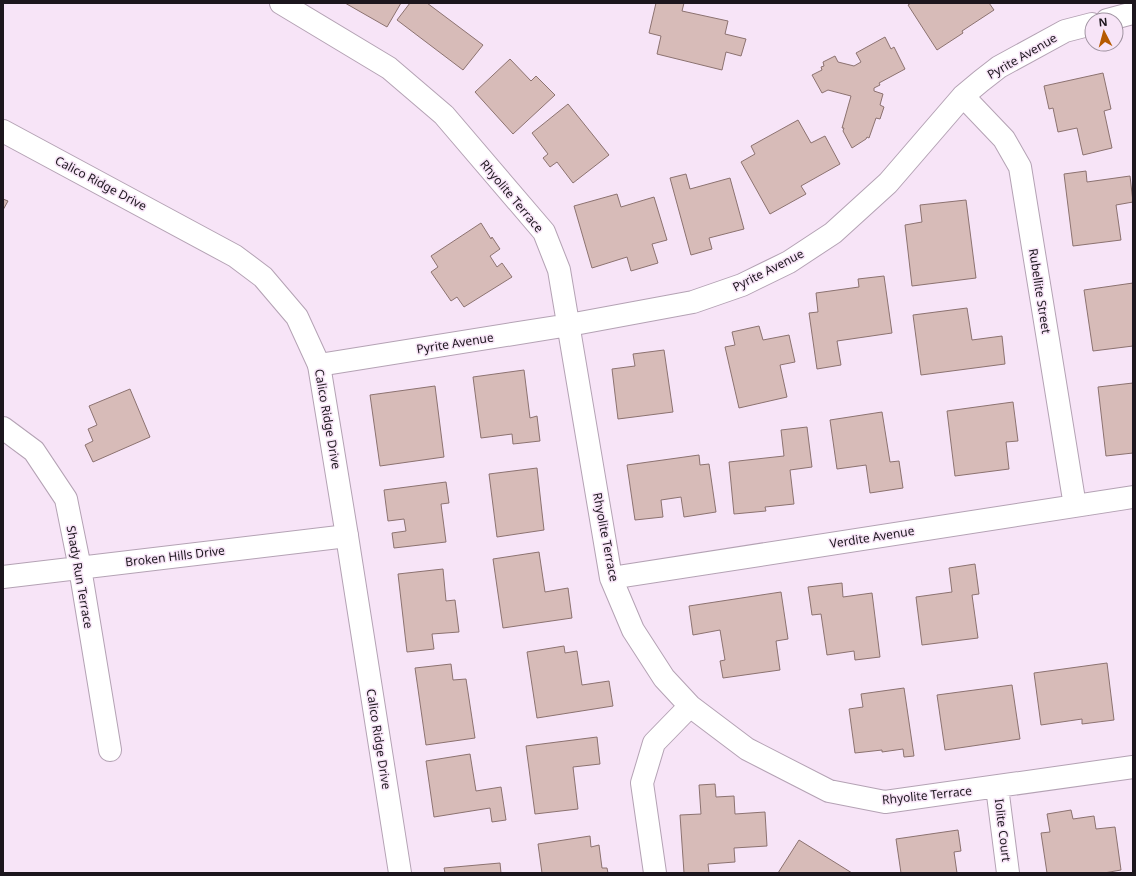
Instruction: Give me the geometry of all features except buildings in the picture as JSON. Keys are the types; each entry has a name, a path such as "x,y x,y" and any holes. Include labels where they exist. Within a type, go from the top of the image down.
{"street":[{"name":"Rhyolite Terrace","path":"281,3 389,68 444,115 544,232 559,270 612,578 633,630 664,678 690,706 747,750 829,792 885,802 1133,767"},
{"name":"Pyrite Avenue","path":"319,364 569,325 693,302 742,285 789,262 833,233 888,183 963,96 981,80 999,67 1065,31 1084,26"},
{"name":"Rubellite Street","path":"963,96 1004,139 1020,168 1075,506"},
{"name":"Calico Ridge Drive","path":"3,131 235,256 263,277 297,317 319,364 400,873"},
{"name":"Shady Run Terrace","path":"3,428 34,451 66,499 80,568 110,750"},
{"name":"Verdite Avenue","path":"612,578 1133,497"},
{"name":"Broken Hills Drive","path":"3,577 347,536"},
{"path":"655,873 642,784 654,743 690,706"},
{"name":"Iolite Court","path":"997,787 1008,873"}]}
